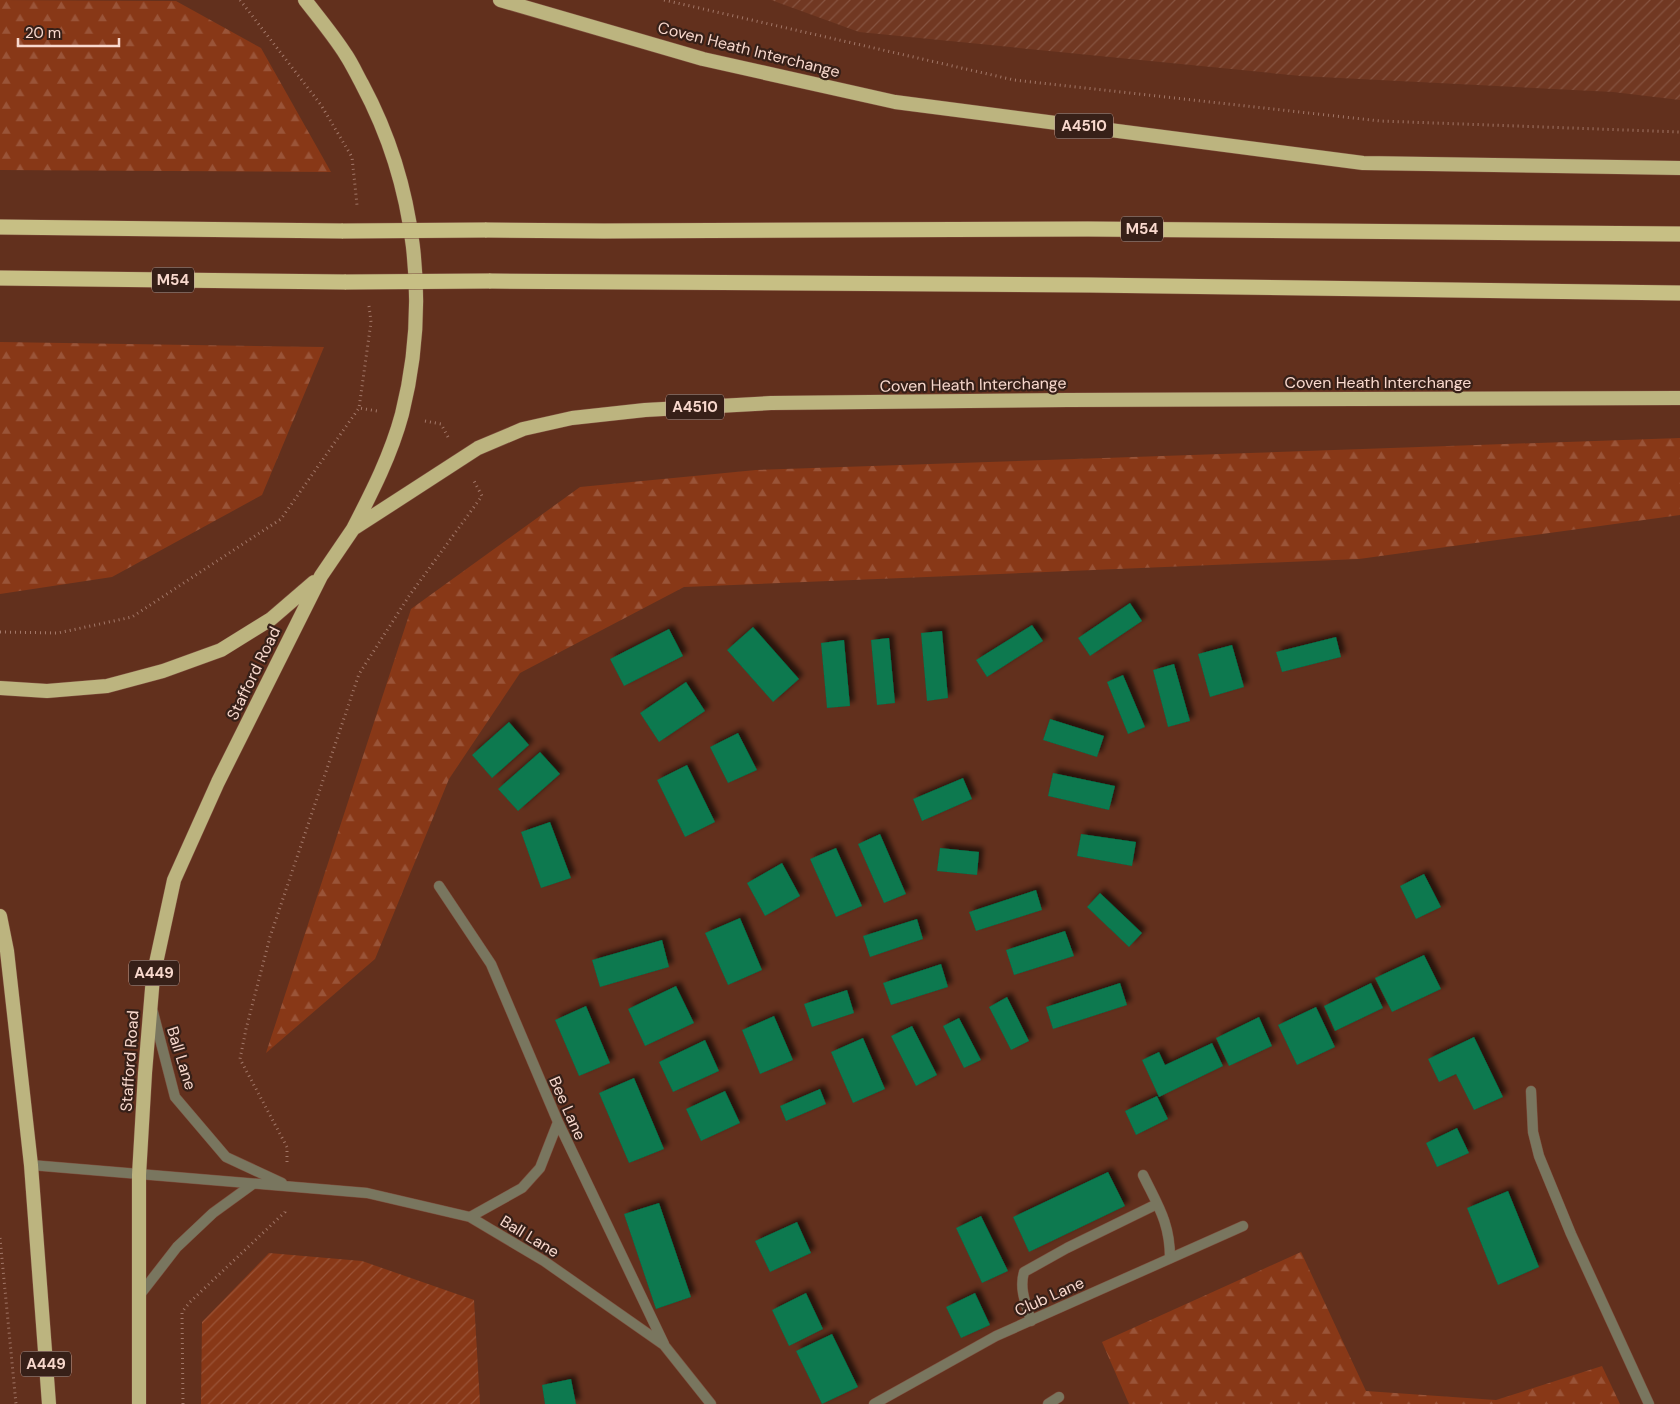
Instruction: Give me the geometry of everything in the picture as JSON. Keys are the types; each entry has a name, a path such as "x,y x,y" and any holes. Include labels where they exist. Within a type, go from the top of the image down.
{"highway":[{"path":"305,0 346,55 377,112 397,167 411,224 417,290 414,341 402,416 380,474 353,529"},
{"name":"Coven Heath Interchange","path":"500,0 703,59 895,102 1363,163 1680,168"},
{"name":"M54","path":"0,226 344,231 1088,228 1680,234"},
{"name":"M54","path":"0,278 346,282 488,281 1089,285 1677,293"},
{"name":"Coven Heath Interchange","path":"321,576 353,529 478,448 523,429 572,418 645,410 761,404 1679,398"},
{"path":"0,688 47,691 107,686 163,671 229,645 271,619 321,576"},
{"name":"Stafford Road","path":"139,1404 139,1175 153,977 174,880 218,782 321,576"},
{"name":"A449","path":"0,916 7,951 31,1165 49,1404"}],"street":[{"name":"Bee Lane","path":"439,886 491,964 558,1122 664,1345"},
{"name":"Ball Lane","path":"151,1004 176,1097 226,1157 287,1186"},
{"path":"1531,1091 1533,1132 1539,1156 1571,1234 1649,1404"},
{"path":"470,1217 522,1188 540,1168 558,1122"},
{"name":"Ball Lane","path":"31,1165 367,1193 470,1217 544,1261 664,1345 711,1404"},
{"path":"1142,1175 1166,1221 1170,1243 1170,1258"},
{"path":"139,1296 177,1247 213,1213 253,1184"},
{"path":"1031,1320 1024,1298 1022,1280 1024,1272 1067,1248 1157,1204"},
{"name":"Club Lane","path":"874,1404 996,1336 1243,1226"},
{"path":"1048,1404 1059,1396"}],"path":[{"path":"664,0 1014,80 1380,121 1680,132"},
{"path":"0,632 58,633 132,617 281,519 359,408"},
{"path":"183,1404 182,1312 190,1302 285,1212"},
{"path":"0,1238 16,1404"}],"shaded area":[{"path":"771,0 1680,0 1680,100 1613,92 1301,76 859,32"}],"green space":[{"path":"0,0 176,1 261,48 331,172 0,170"},
{"path":"0,342 324,347 262,495 112,577 0,594"},
{"path":"1680,438 1680,515 1359,559 684,587 520,673 449,779 375,959 266,1053 411,609 580,487 756,470"},
{"path":"1301,1252 1366,1391 1496,1400 1602,1366 1620,1404 1129,1404 1102,1342"},
{"path":"269,1253 362,1261 474,1300 480,1404 201,1404 202,1322"}],"building":[{"path":"1130,603 1142,621 1090,656 1078,638"},
{"path":"1032,625 1043,641 987,677 976,660"},
{"path":"753,627 799,679 773,702 727,650"},
{"path":"669,629 683,656 624,686 610,659"},
{"path":"942,631 948,698 927,701 921,633"},
{"path":"1336,637 1341,657 1282,672 1276,652"},
{"path":"889,638 895,703 877,705 871,640"},
{"path":"844,640 850,706 827,708 821,643"},
{"path":"1232,645 1244,687 1210,697 1198,654"},
{"path":"1174,664 1190,721 1168,727 1153,670"},
{"path":"1123,675 1145,727 1128,734 1107,682"},
{"path":"686,682 705,711 659,742 640,713"},
{"path":"1050,719 1104,736 1097,757 1043,740"},
{"path":"509,722 529,745 492,778 472,755"},
{"path":"738,733 757,770 728,783 710,747"},
{"path":"540,752 560,774 518,811 498,789"},
{"path":"687,765 715,822 685,837 657,780"},
{"path":"1053,773 1115,786 1109,810 1048,796"},
{"path":"963,778 972,799 922,821 913,799"},
{"path":"550,822 571,878 541,888 521,832"},
{"path":"880,834 906,894 884,903 858,844"},
{"path":"1081,834 1136,842 1132,866 1077,856"},
{"path":"836,848 862,906 836,917 810,859"},
{"path":"940,848 979,852 977,875 937,871"},
{"path":"782,863 800,896 765,916 747,883"},
{"path":"1424,874 1441,907 1416,919 1400,886"},
{"path":"1036,890 1042,910 976,931 969,912"},
{"path":"1100,893 1142,933 1129,947 1087,907"},
{"path":"740,918 762,970 728,985 705,933"},
{"path":"917,919 923,939 870,957 863,936"},
{"path":"1065,931 1074,956 1014,975 1006,950"},
{"path":"662,940 669,967 600,987 592,960"},
{"path":"1424,955 1441,989 1392,1012 1375,978"},
{"path":"941,964 948,987 891,1005 883,983"},
{"path":"1120,983 1127,1005 1053,1029 1046,1007"},
{"path":"1371,983 1383,1008 1335,1031 1324,1006"},
{"path":"676,986 694,1023 645,1046 628,1009"},
{"path":"847,990 854,1013 812,1027 804,1004"},
{"path":"1007,997 1029,1041 1011,1050 989,1007"},
{"path":"586,1006 610,1063 579,1076 555,1020"},
{"path":"1316,1007 1335,1047 1297,1065 1278,1025"},
{"path":"774,1016 793,1060 760,1074 742,1030"},
{"path":"1259,1017 1272,1046 1229,1066 1216,1038"},
{"path":"959,1018 981,1060 964,1068 943,1026"},
{"path":"912,1026 937,1075 916,1086 891,1036"},
{"path":"1474,1037 1503,1097 1474,1110 1456,1074 1439,1082 1428,1059"},
{"path":"863,1038 885,1089 853,1103 831,1052"},
{"path":"705,1040 719,1071 673,1092 659,1062"},
{"path":"1212,1043 1223,1066 1159,1097 1142,1060 1159,1052 1165,1065"},
{"path":"634,1078 664,1149 629,1163 599,1093"},
{"path":"820,1089 826,1104 786,1121 780,1106"},
{"path":"725,1091 740,1123 701,1141 686,1109"},
{"path":"1157,1096 1168,1119 1136,1135 1125,1111"},
{"path":"1457,1128 1469,1153 1437,1167 1426,1143"},
{"path":"1108,1172 1125,1206 1029,1252 1013,1217"},
{"path":"1508,1191 1539,1267 1498,1285 1467,1208"},
{"path":"659,1203 691,1297 656,1309 624,1214"},
{"path":"981,1216 1008,1271 982,1283 956,1228"},
{"path":"797,1222 811,1253 770,1272 755,1241"},
{"path":"806,1293 823,1329 789,1346 772,1310"},
{"path":"975,1293 990,1325 961,1338 946,1307"},
{"path":"832,1334 858,1387 822,1404 796,1351"},
{"path":"571,1379 576,1404 545,1404 542,1385"}]}
